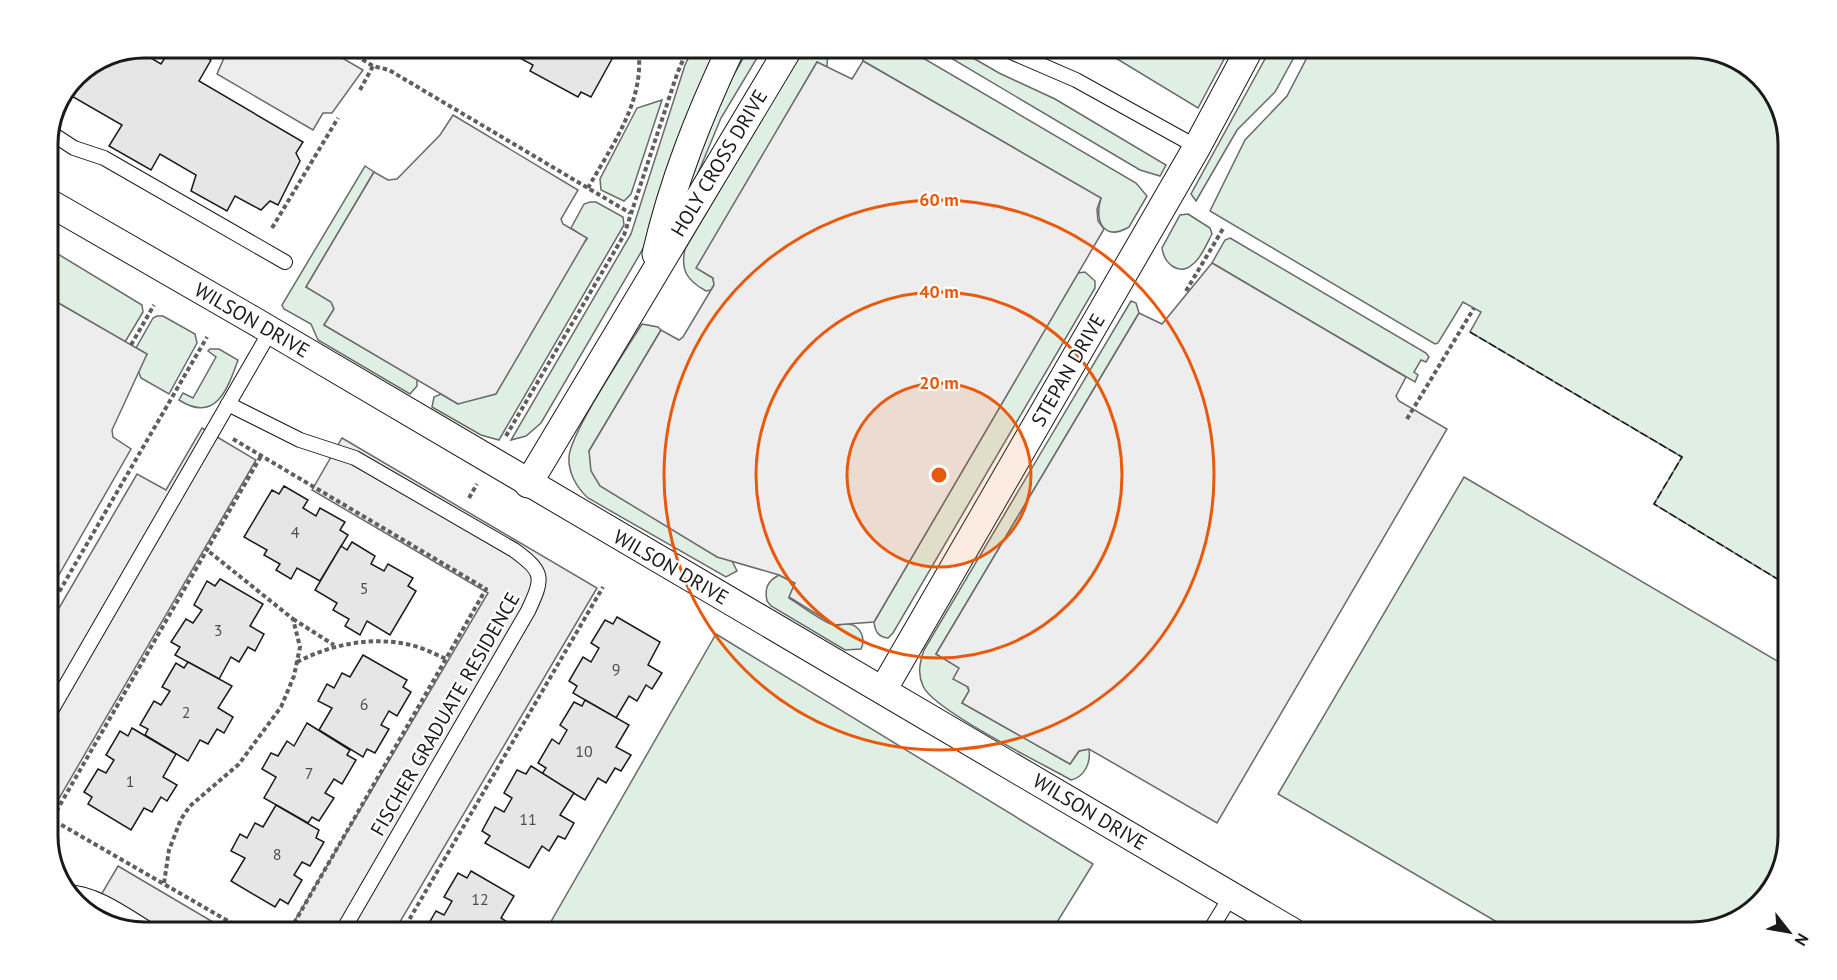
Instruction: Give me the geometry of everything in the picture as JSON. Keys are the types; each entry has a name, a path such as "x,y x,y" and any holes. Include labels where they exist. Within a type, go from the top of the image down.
{"street":[{"name":"HOLY CROSS DRIVE","path":"650,279 666,210 696,123 726,58"},
{"name":"HOLY CROSS DRIVE","path":"528,484 783,58"},
{"name":"STEPAN DRIVE","path":"883,690 1197,147 1245,58"},
{"name":"WILSON DRIVE","path":"59,208 271,330 528,484 1276,922"}],"lane":[{"path":"1024,58 1076,81 1197,147"},
{"path":"59,139 74,148 104,158 285,262"},
{"path":"59,698 271,330"},
{"name":"FISCHER GRADUATE RESIDENCE","path":"228,404 300,440 355,458 534,565 540,574 539,587 528,611 348,922"},
{"path":"83,895 111,907 135,921"},
{"path":"1215,922 1231,896"}],"path":[{"path":"360,58 374,66 389,70 630,213"},
{"path":"588,188 629,113 640,71 639,58"},
{"path":"458,518 624,235 684,58"},
{"path":"360,90 374,66"},
{"path":"268,234 338,118"},
{"path":"1186,291 1224,227"},
{"path":"131,345 154,306"},
{"path":"1407,419 1474,308"},
{"path":"59,592 207,337"},
{"path":"214,428 486,589 295,922"},
{"path":"59,807 261,456"},
{"path":"207,550 293,619 334,646"},
{"path":"408,922 603,587"},
{"path":"164,883 169,850 181,819 190,806 238,764 281,707 300,647 293,619"},
{"path":"297,662 334,646 376,642 411,645 446,659"},
{"path":"59,824 230,922"}],"green space":[{"path":"688,58 717,58 647,242 541,423 526,436 511,440 631,234"},
{"path":"743,58 757,58 721,118 676,226 712,112"},
{"path":"797,58 827,58 827,67 817,62 697,268 713,278 714,285 711,290 706,291 690,279 684,263 685,249"},
{"path":"863,58 923,58 1136,183 1147,196 1129,227 1113,232 1107,230 1100,221 1101,198 863,61"},
{"path":"951,58 973,58 999,73 1055,99 1166,165 1160,176 1140,170"},
{"path":"1116,58 1225,58 1198,108"},
{"path":"1266,58 1294,58 1275,92 1237,130 1196,201 1191,194"},
{"path":"1307,58 1692,58 1715,61 1730,67 1749,80 1770,107 1778,139 1778,579 1654,504 1682,457 1470,332 1481,312 1463,302 1438,343 1435,344 1210,211 1245,140 1287,96"},
{"path":"662,100 631,194 624,201 601,190 600,179 637,108"},
{"path":"365,166 374,172 306,287 331,301 334,309 324,325 417,379 417,386 410,394 318,340 311,324 284,309 282,305"},
{"path":"596,202 623,217 624,225 499,440 481,435 432,407 434,397 441,394 458,404 587,239 571,228 584,204"},
{"path":"1188,214 1210,228 1212,234 1196,261 1188,268 1178,269 1169,263 1162,248 1180,215"},
{"path":"1230,238 1426,353 1429,357 1426,362 1421,360 1414,372 1418,375 1415,382 1212,263 1225,240"},
{"path":"59,255 142,305 143,312 125,342 59,303"},
{"path":"1085,272 1095,281 1095,288 893,633 888,638 879,635 874,622 1078,273"},
{"path":"1131,301 1136,303 1139,313 936,654 960,668 969,691 962,703 1070,764 1079,751 1089,749 1086,768 1080,776 1071,780 946,709 923,686 920,677 921,659 924,650"},
{"path":"163,316 195,334 197,343 169,394 141,378 138,370 147,354 136,348 153,318"},
{"path":"642,324 658,327 661,330 589,451 717,557 731,559 737,571 726,577 588,498 580,490 572,474 569,457 579,430 600,391"},
{"path":"219,349 238,360 229,383 218,400 211,406 202,408 191,406 179,400 183,393 193,398 216,357 208,351"},
{"path":"1464,477 1778,662 1777,852 1770,873 1757,892 1735,910 1715,919 1692,922 1497,922 1278,794"},
{"path":"779,575 795,583 789,598 829,623 849,624 857,627 863,637 861,649 845,650 771,606 767,601 766,592 770,582"},
{"path":"716,634 1093,864 1057,922 551,922"}],"shaded area":[{"path":"224,58 342,58 363,70 332,113 323,113 313,130 217,74"},
{"path":"863,61 1101,198 1097,209 1098,221 1104,229 874,622 834,625 789,597 795,583 779,575 717,557 600,486 591,471 589,451 661,330 679,340 683,337 714,285 713,278 696,268 817,62 852,79"},
{"path":"453,115 578,190 561,219 563,224 587,238 496,394 458,404 324,325 334,309 331,302 306,287 374,172 388,180 397,179 440,135"},
{"path":"1212,263 1406,377 1396,396 1399,401 1447,429 1217,823 1089,749 1079,751 1070,764 962,703 969,691 968,687 953,679 959,668 936,654 1139,313 1162,324"},
{"path":"59,303 147,354 112,430 113,437 131,449 59,575"},
{"path":"202,428 256,460 59,799 59,608 137,474 166,490"},
{"path":"342,438 597,588 400,922 294,922 488,593 312,490"},
{"path":"118,866 213,922 134,921 122,919 95,905"}],"building":[{"path":"145,58 151,58 161,64 165,58 208,58 211,60 199,81 303,142 296,153 300,161 278,205 270,201 261,210 235,196 227,211 191,191 196,175 160,154 151,170 109,146 122,125 73,97 97,73 112,65"},
{"path":"520,58 612,58 591,97 581,92 578,97 530,71 533,65"},
{"path":"284,486 308,500 303,508 316,516 320,508 345,522 340,530 348,535 320,581 297,568 291,579 276,570 280,564 264,555 267,550 244,537 272,490 279,494"},
{"path":"352,542 375,556 371,564 384,571 388,564 413,578 408,586 416,591 390,635 367,621 360,635 345,626 349,619 333,610 337,603 315,590 341,546 347,550"},
{"path":"220,579 263,604 250,626 264,634 255,651 248,647 239,662 231,657 219,679 175,655 180,647 171,642 186,619 193,623 202,610 194,605 207,581 215,586"},
{"path":"617,617 660,642 648,665 662,673 652,689 646,685 637,701 629,696 616,718 573,693 577,686 569,681 583,657 591,662 599,648 591,643 605,620 613,624"},
{"path":"363,655 407,680 403,687 411,692 397,716 389,711 381,725 389,729 375,753 367,749 363,757 319,730 332,708 318,701 327,684 334,688 342,673 350,677"},
{"path":"188,662 232,686 218,708 233,717 224,733 217,729 208,744 200,740 188,761 145,735 148,729 140,725 154,701 161,705 170,691 162,687 176,663 184,668"},
{"path":"585,700 629,725 616,747 631,755 621,771 615,768 606,783 598,778 585,800 542,774 546,768 538,763 552,739 559,744 567,730 560,725 574,702 582,706"},
{"path":"307,723 350,750 347,755 356,760 342,784 334,779 325,793 334,798 319,821 312,817 308,823 264,798 276,777 262,769 271,753 278,756 287,741 294,746"},
{"path":"132,728 176,754 163,777 177,785 167,801 161,797 152,812 144,808 131,830 88,804 92,797 84,792 98,769 106,773 114,760 106,755 120,731 128,736"},
{"path":"531,766 574,793 560,815 574,823 565,839 558,836 549,851 542,846 529,868 485,843 490,836 482,831 495,807 504,812 512,798 504,793 517,770 526,774"},
{"path":"276,805 319,830 316,838 324,842 310,866 302,862 294,875 302,880 288,904 280,899 275,907 231,881 245,858 231,851 240,834 247,838 255,823 263,827"},
{"path":"471,871 514,896 501,918 507,922 430,922 436,911 444,915 452,901 444,897 458,873 467,878"}],"fence":[{"path":"1470,332 1682,457 1654,504 1778,579"}]}
